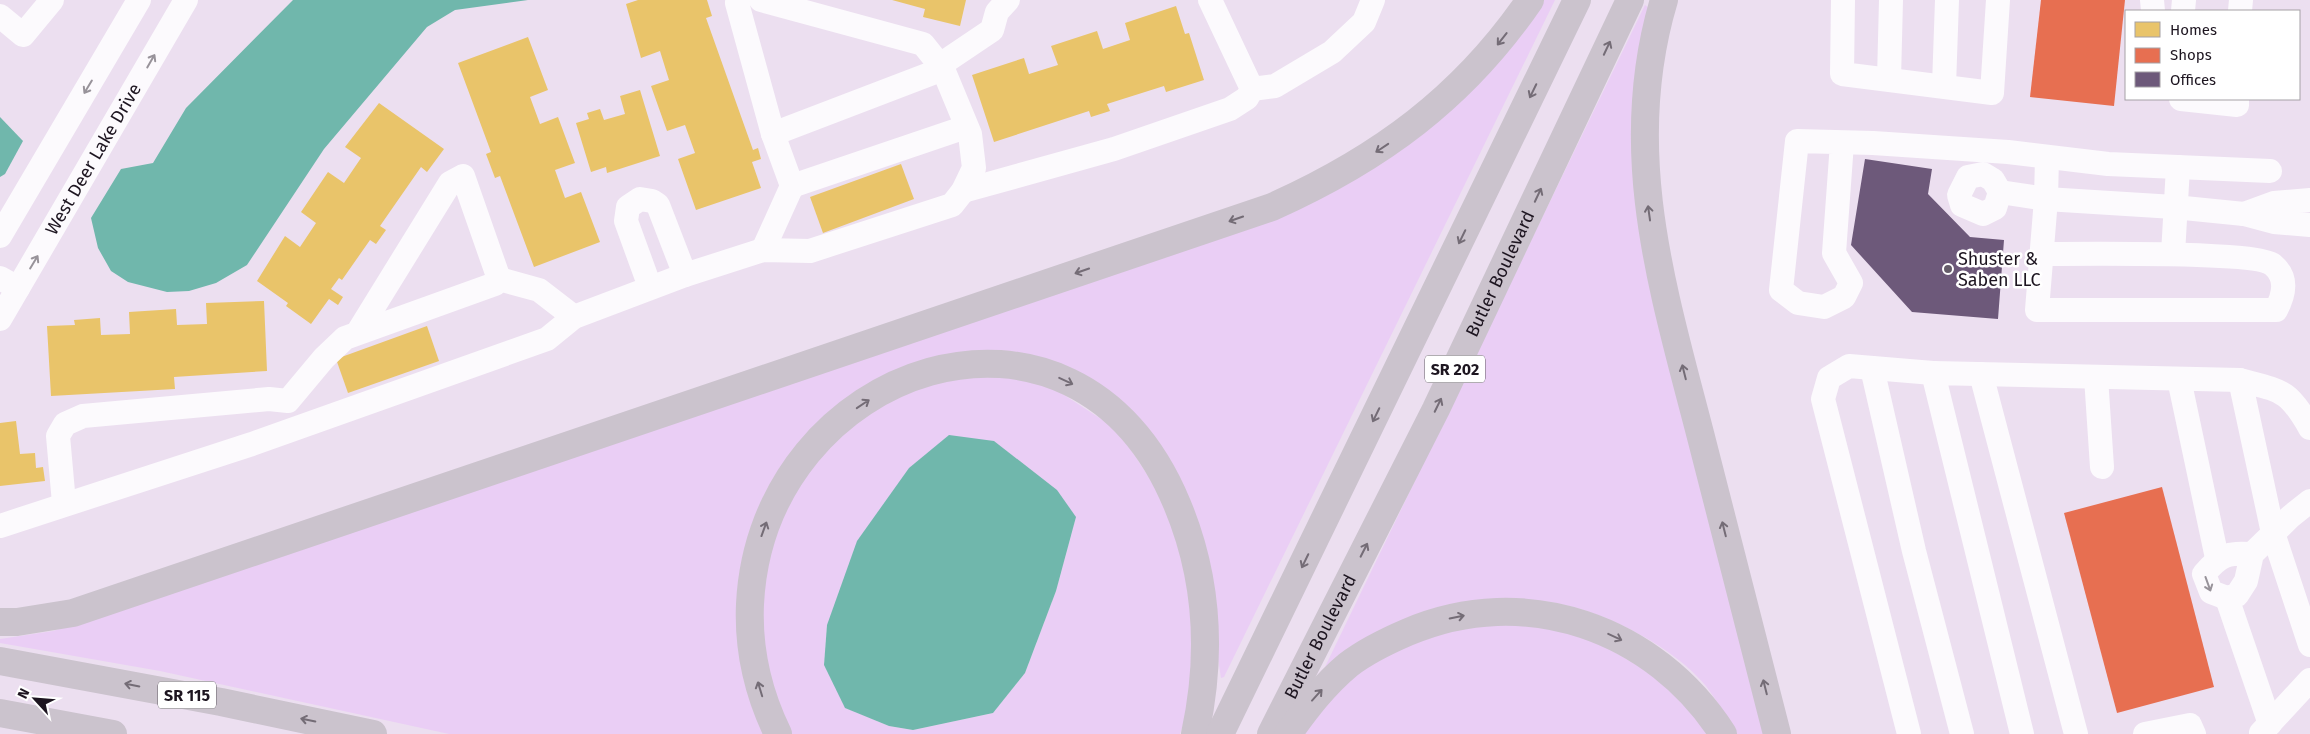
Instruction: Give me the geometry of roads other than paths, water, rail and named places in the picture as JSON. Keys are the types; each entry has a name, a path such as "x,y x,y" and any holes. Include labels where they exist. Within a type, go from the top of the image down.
{"highway":[{"path":"0,622 16,622 72,613 1272,207 1331,180 1361,163 1421,119 1474,70 1497,45 1530,0"},
{"name":"SR 202","path":"1220,734 1578,0"},
{"name":"Butler Boulevard","path":"1271,734 1436,409 1630,0"},
{"path":"1664,0 1650,69 1645,116 1644,165 1649,214 1666,300 1777,734"},
{"path":"778,734 757,679 750,633 750,610 755,559 770,513 782,489 800,461 828,429 872,398 895,385 945,367 994,362 1040,370 1083,388 1104,402 1123,419 1142,441 1170,486 1188,530 1196,558 1205,615 1205,670 1195,734"},
{"path":"1288,734 1310,703 1329,682 1350,664 1374,648 1421,626 1446,619 1471,614 1519,611 1544,614 1594,628 1616,637 1639,650 1671,674 1694,695 1710,714 1723,734"},
{"name":"SR 115","path":"0,661 222,702 373,734"},
{"path":"0,713 113,734"}],"street":[{"path":"0,16 23,36 52,0"},
{"path":"0,236 139,0"},
{"name":"West Deer Lake Drive","path":"0,319 9,283 186,0"},
{"path":"740,0 737,3 773,134 792,186 763,250"},
{"path":"0,526 289,431 547,339 574,317 685,275 763,250 810,251 952,205 963,191 974,168 970,134 941,67 923,44 761,0"},
{"path":"773,134 941,67 992,30 997,12 1008,0"},
{"path":"1210,0 1252,89"},
{"path":"1252,89 1276,86 1332,52 1364,22 1373,0"},
{"path":"1844,0 1842,74 1992,93 1998,0"},
{"path":"1889,79 1891,0"},
{"path":"1944,86 1947,0"},
{"path":"963,191 1114,149 1230,109 1247,98 1252,89"},
{"path":"2190,100 2237,105 2237,100"},
{"path":"792,186 966,127"},
{"path":"1842,143 1834,253 1851,283 1844,297 1824,307 1798,303 1781,290 1797,141 1842,143 1988,151 2108,164 2270,171"},
{"path":"2042,254 2174,254 2258,259 2273,265 2283,280 2283,297 2276,310 2038,310 2047,157"},
{"path":"2174,254 2174,207 2178,167"},
{"path":"358,332 450,183 463,176 499,279"},
{"path":"2000,192 2046,199 2174,207 2244,214 2274,222 2310,225"},
{"path":"650,287 626,221 628,207 640,199 652,201 658,206 685,275"},
{"path":"2244,214 2274,203 2310,200"},
{"path":"499,279 539,290 574,317"},
{"path":"289,431 288,401 324,358 345,338 495,284 499,279"},
{"path":"1909,734 1823,399 1829,378 1849,366 1933,373 2240,380 2282,391 2299,409 2310,428"},
{"path":"1872,368 1914,551 1962,734"},
{"path":"1933,373 2022,734"},
{"path":"1981,374 2076,734"},
{"path":"2096,377 2102,467"},
{"path":"2179,379 2217,558"},
{"path":"2240,380 2273,533 2310,645"},
{"path":"64,504 58,436 65,424 83,416 268,399 288,401"},
{"path":"2252,554 2231,553 2217,558 2204,574 2211,592 2228,598 2237,595 2246,581 2252,554 2310,501"},
{"path":"2228,598 2264,729"},
{"path":"2264,729 2310,680"},
{"path":"2146,734 2190,725 2194,734"}],"place":[{"name":"Shuster & Saben LLC","path":"1948,269"}]}
